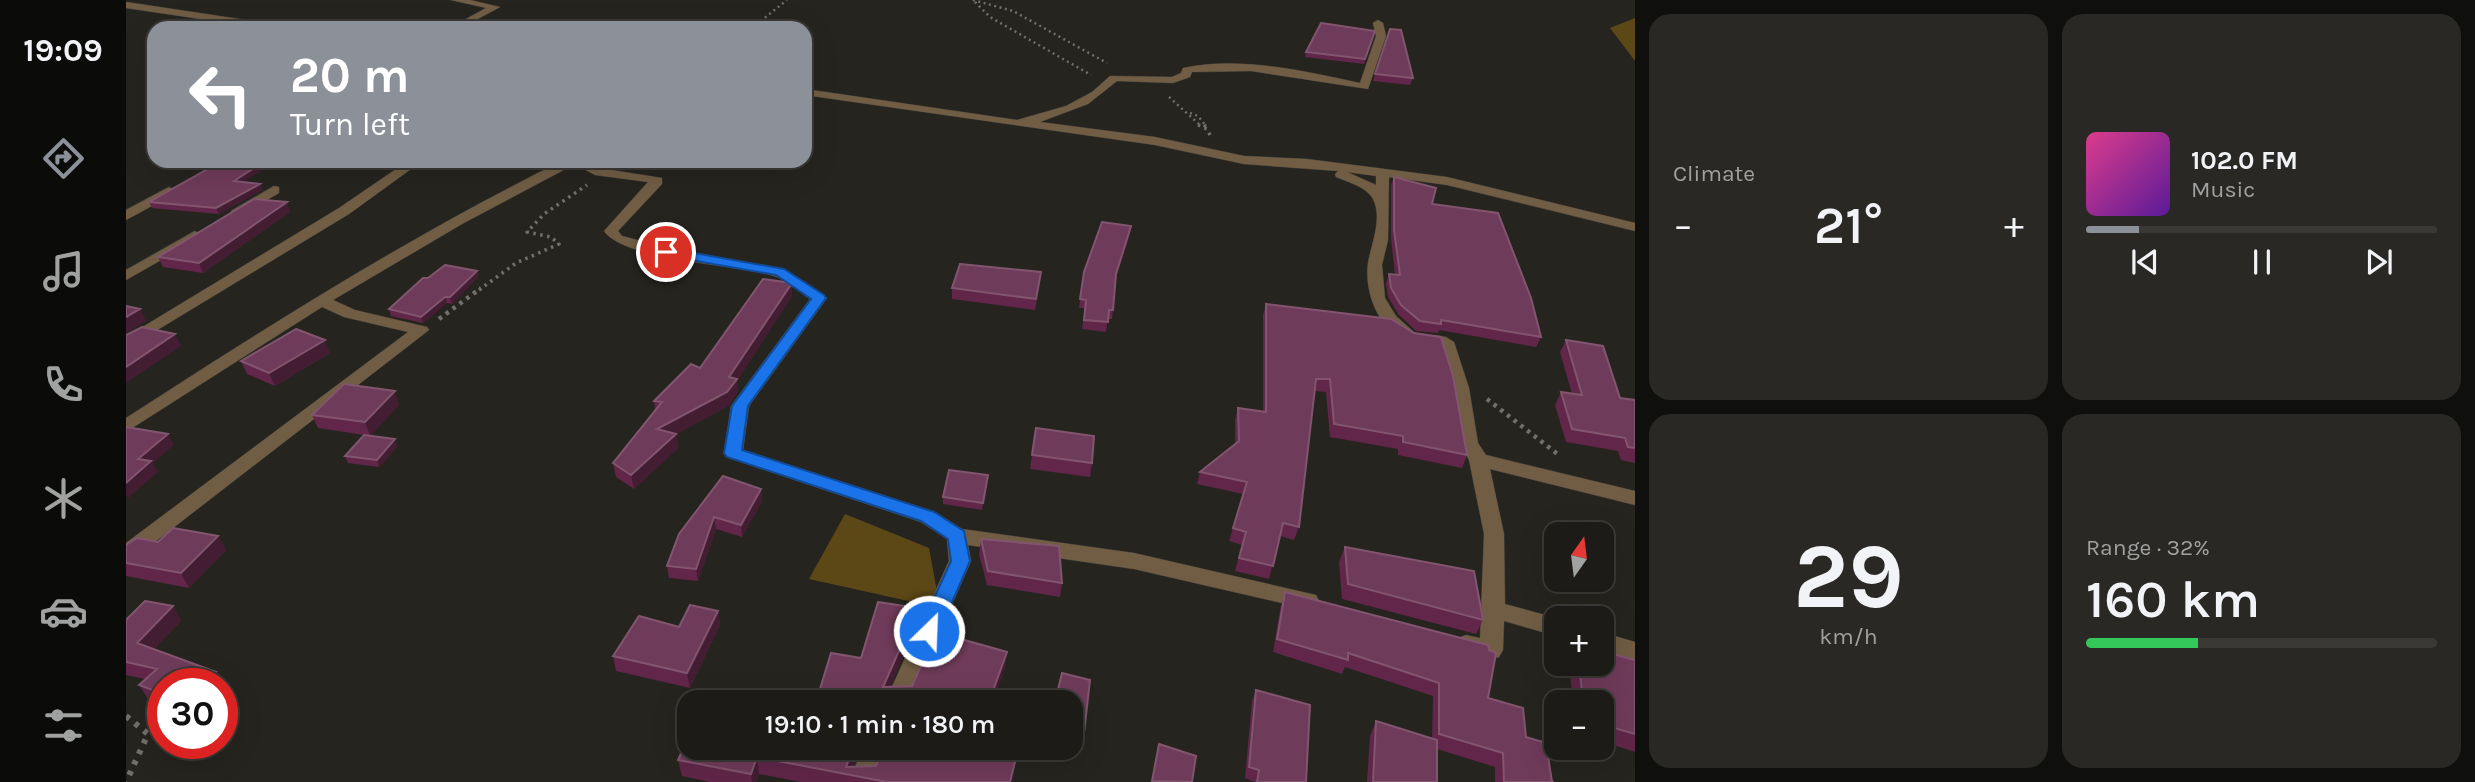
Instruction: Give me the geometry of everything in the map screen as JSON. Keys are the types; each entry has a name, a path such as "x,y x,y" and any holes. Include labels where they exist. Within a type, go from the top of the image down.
{"street":[{"path":"455,0 495,7 467,21"},
{"path":"126,5 233,21"},
{"path":"1017,123 1040,120 1103,93 1114,78 1173,80 1186,75 1187,70 1230,67 1364,87 1381,36 1378,23"},
{"path":"812,93 1156,142 1244,160 1307,163 1447,181 1635,227"},
{"path":"1307,163 1364,184 1371,188 1382,204"},
{"path":"126,344 344,211 406,168"},
{"path":"126,426 321,300 479,208 560,168"},
{"path":"590,168 645,176 657,181 611,231 617,239 691,258 780,272 819,298 740,406 733,453 928,516 957,536 1042,544 1250,586 1326,606"},
{"path":"1383,172 1381,240 1375,265 1377,298 1390,319 1410,337 1446,342 1461,388 1469,443 1479,460 1494,534 1491,650 1444,638"},
{"path":"126,215 186,181"},
{"path":"126,276 274,190"},
{"path":"321,300 350,314 421,330"},
{"path":"126,554 421,330"},
{"path":"1479,460 1635,498"},
{"path":"902,690 961,561 957,536"},
{"path":"1494,609 1544,624"},
{"path":"1614,644 1635,650"},
{"path":"861,782 871,760"}],"path":[{"path":"761,21 787,0"},
{"path":"973,1 1013,10 1035,26 1072,41 1110,65 1156,85 1189,113 1198,116 1212,139"},
{"path":"973,1 990,17 1086,73 1098,79 1114,78"},
{"path":"421,330 516,263 559,244 551,237 527,232 544,214 605,172"},
{"path":"1461,388 1476,391 1568,462"},
{"path":"126,716 148,734 126,782"}],"shaded area":[{"path":"1635,18 1635,61 1610,28"},
{"path":"845,514 929,548 940,608 809,579"}],"building":[{"path":"1321,23 1375,31 1365,59 1306,52"},
{"path":"1390,29 1401,30 1413,78 1375,74"},
{"path":"210,168 254,168 234,181 260,184 216,208 149,202"},
{"path":"1394,177 1436,188 1432,204 1498,213 1531,298 1541,337 1441,320 1441,324 1420,321 1401,305 1391,288 1389,274 1400,275 1394,230"},
{"path":"254,199 287,202 199,263 158,257"},
{"path":"1102,222 1131,226 1116,274 1113,310 1109,310 1108,322 1084,320 1086,300 1080,299 1084,272"},
{"path":"960,264 1041,272 1036,299 952,288"},
{"path":"445,265 477,271 450,297 445,297 421,317 389,309 423,278 428,278"},
{"path":"763,279 792,283 729,377 737,379 727,392 657,429 676,434 631,475 613,463 662,402 654,401 691,364 700,368"},
{"path":"1266,304 1391,319 1414,333 1441,337 1453,376 1467,455 1403,442 1403,436 1334,424 1330,379 1316,379 1299,527 1283,523 1273,566 1239,558 1246,532 1233,528 1247,482 1200,472 1239,441 1238,408 1266,412"},
{"path":"126,306 140,309 126,317"},
{"path":"142,327 175,334 126,367 126,335"},
{"path":"296,329 325,340 269,373 241,361"},
{"path":"1566,340 1603,346 1620,398 1635,400 1635,448 1628,447 1625,438 1572,429 1561,392 1582,395"},
{"path":"344,384 395,391 365,422 312,415"},
{"path":"126,427 168,434 138,459 151,461 126,483"},
{"path":"1036,428 1094,436 1092,463 1032,455"},
{"path":"364,435 395,439 377,460 345,456"},
{"path":"949,470 988,475 983,503 943,497"},
{"path":"723,476 761,489 741,525 714,517 696,569 667,566 679,534"},
{"path":"173,528 218,536 181,573 126,563 126,545 137,538 158,542"},
{"path":"981,539 1059,546 1062,583 988,571"},
{"path":"1345,547 1474,571 1483,620 1348,584"},
{"path":"1285,592 1488,645 1489,650 1496,653 1488,698 1523,708 1526,737 1544,742 1544,760 1549,760 1552,782 1504,782 1503,753 1439,734 1439,683 1348,653 1348,660 1277,639"},
{"path":"145,601 173,606 137,643 205,668 153,668 126,662 126,620"},
{"path":"878,602 918,608 883,687 912,686 936,632 1007,652 993,690 820,690 831,653 861,658"},
{"path":"690,605 718,611 687,673 613,656 639,616 679,627"},
{"path":"1614,654 1635,660 1635,734 1614,728 1614,690 1582,690 1580,676 1614,676"},
{"path":"1062,673 1090,680 1084,733 1083,690 1058,690"},
{"path":"147,678 147,688 139,685"},
{"path":"1256,690 1310,705 1306,782 1257,782 1259,770 1249,767"},
{"path":"1376,721 1437,740 1437,782 1373,782"},
{"path":"1159,744 1196,756 1192,782 1152,781"},
{"path":"678,760 756,760 751,774"},
{"path":"773,760 849,760 846,767 876,766 879,760 1016,760 1010,782 887,782"}],"route":[{"path":"666,252 780,272 819,298 740,406 733,453 928,516 957,536 961,561 929,631"}]}
